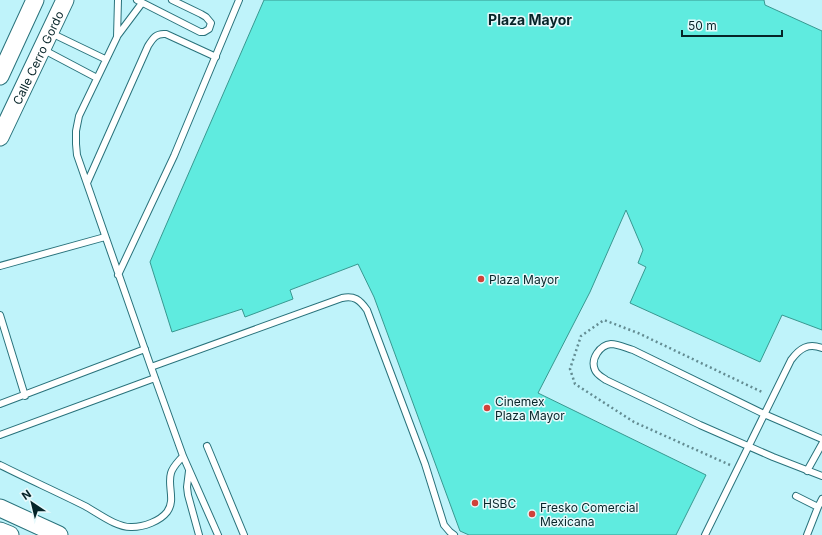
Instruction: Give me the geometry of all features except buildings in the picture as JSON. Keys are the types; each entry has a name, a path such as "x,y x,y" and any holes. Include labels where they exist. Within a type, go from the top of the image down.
{"main road":[{"path":"0,76 36,0"},
{"name":"Calle Cerro Gordo","path":"0,137 65,0"},
{"path":"0,508 59,535"},
{"path":"0,530 10,535"}],"lane":[{"path":"117,37 118,0"},
{"path":"172,0 206,18 210,23 209,29 204,32 200,32 139,1 105,59 80,116 76,131 76,144 78,155 118,275 183,456 218,535"},
{"path":"118,275 174,156 239,0"},
{"path":"50,33 105,59"},
{"path":"87,183 148,46 155,36 160,33 166,34 216,57"},
{"path":"42,49 97,78"},
{"path":"0,266 105,237"},
{"path":"151,367 342,298 349,296 356,298 367,310 425,464 444,525 454,535"},
{"path":"0,315 25,396"},
{"path":"822,439 764,414 633,350 612,344 605,346 595,356 595,369 599,375 606,380 748,446 822,476"},
{"path":"705,535 791,360 802,348 809,345 822,348"},
{"path":"0,404 25,396 145,349"},
{"path":"0,435 155,378"},
{"path":"807,471 822,444"},
{"path":"207,446 244,535"},
{"path":"0,465 87,507 113,522 131,528 158,520 168,511 171,506 172,499 170,485 171,472 183,456"},
{"path":"189,470 187,486 188,495 199,535"},
{"path":"796,496 818,507"},
{"path":"807,535 822,499"}],"path":[{"path":"738,469 634,422 575,384 570,369 581,336 604,320 638,333 772,397"}],"place":[{"name":"Plaza Mayor","path":"481,279"},
{"name":"Cinemex Plaza Mayor","path":"487,408"},
{"name":"HSBC","path":"475,503"},
{"name":"Fresko Comercial Mexicana","path":"532,514"}],"district":[{"name":"Plaza Mayor","path":"530,19"}]}
